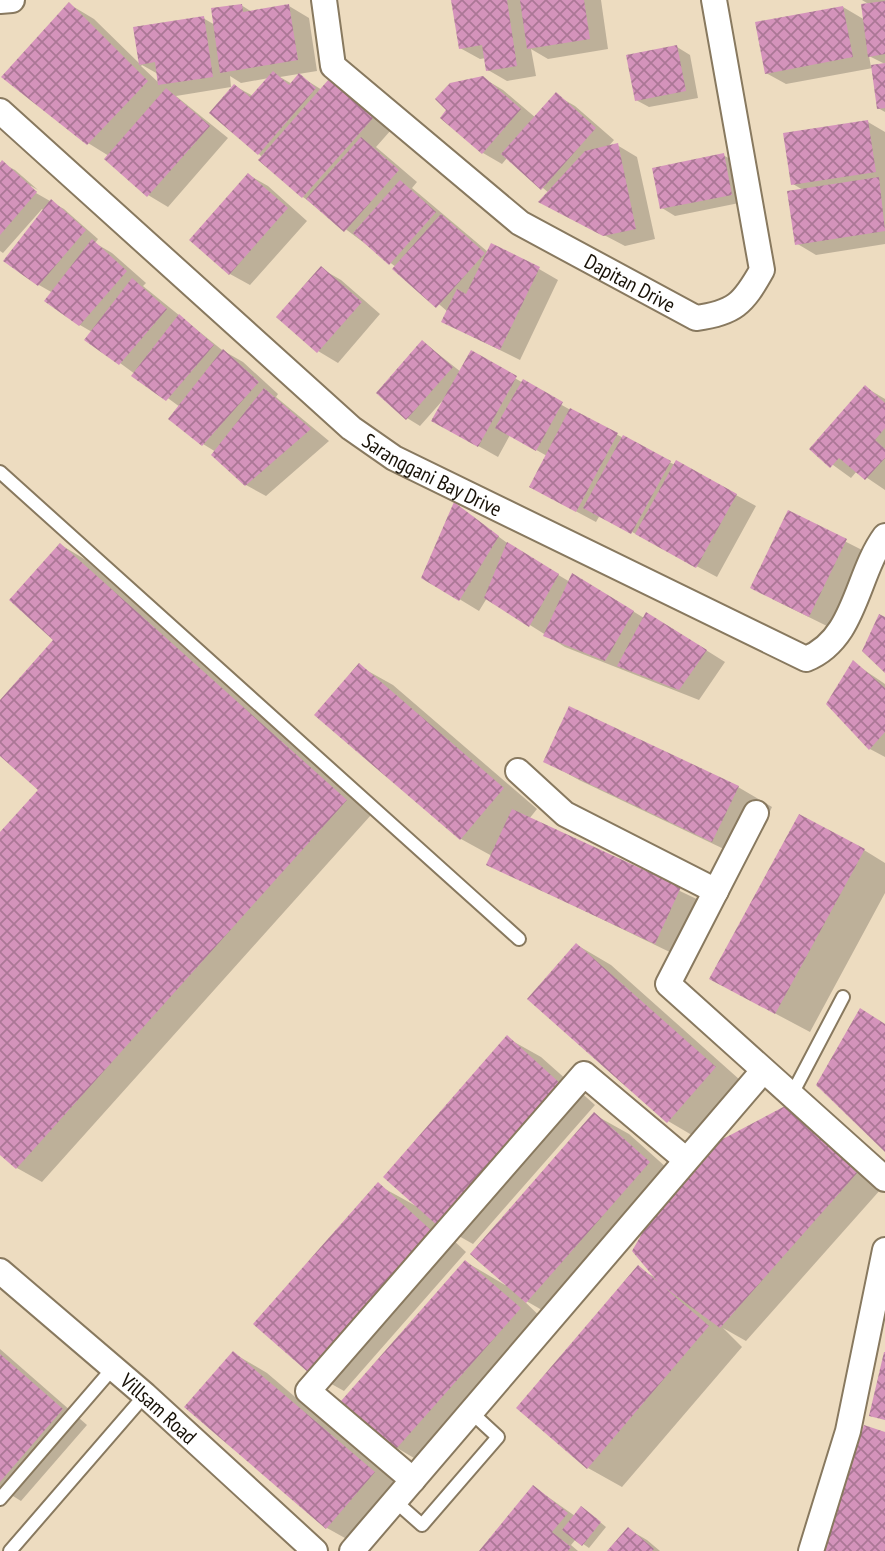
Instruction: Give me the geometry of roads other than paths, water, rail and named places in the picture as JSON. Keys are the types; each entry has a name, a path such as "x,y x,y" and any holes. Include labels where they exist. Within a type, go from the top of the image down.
{"street":[{"path":"0,1 12,0"},
{"name":"Dapitan Drive","path":"324,0 333,66 520,223 696,317 724,314 749,293 762,271 714,0"},
{"name":"Saranggani Bay Drive","path":"0,111 351,428 394,458 520,522 806,659 824,652 838,636 885,536"},
{"path":"518,771 565,814 716,891"},
{"path":"756,813 668,984 885,1179"},
{"path":"352,1551 763,1071"},
{"path":"413,1480 308,1391 584,1074 685,1159"},
{"path":"811,1551 848,1431 885,1250"},
{"name":"Villsam Road","path":"0,1271 145,1395 315,1551"}],"lane":[{"path":"0,472 519,939"},
{"path":"791,1096 843,997"},
{"path":"0,1499 113,1368"},
{"path":"10,1551 145,1395"},
{"path":"396,1502 422,1524 498,1437 472,1413"}]}
